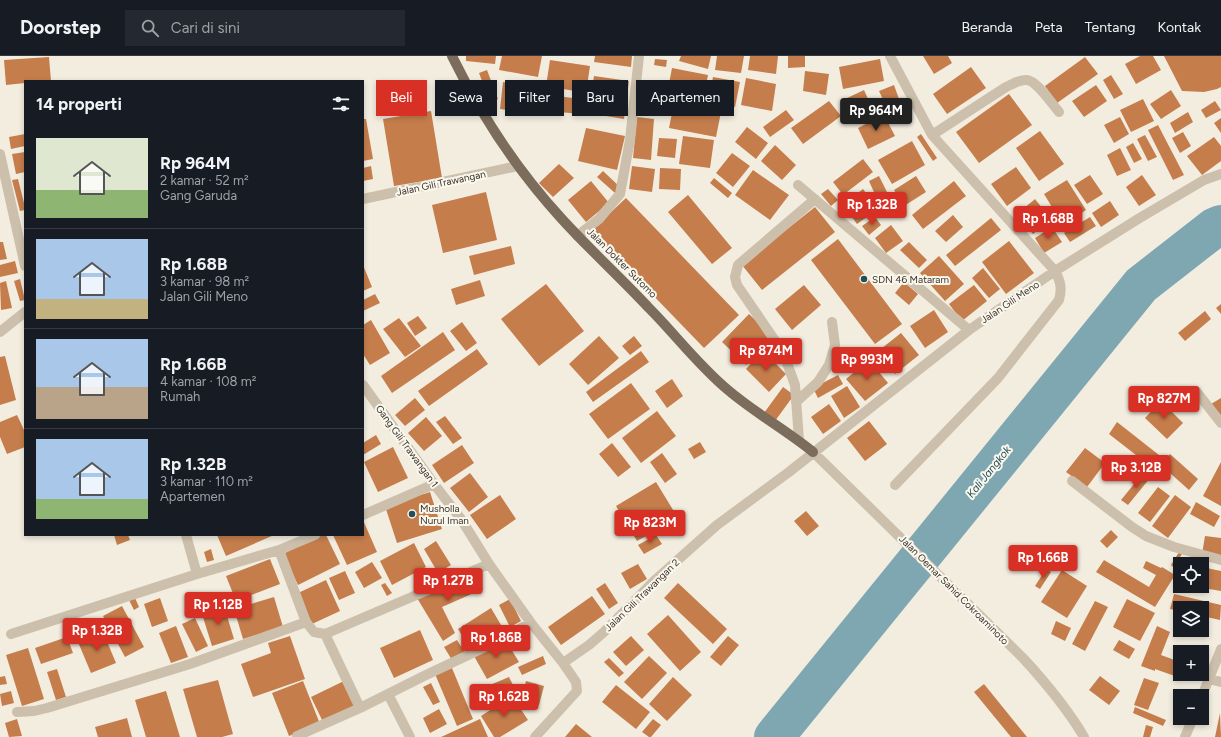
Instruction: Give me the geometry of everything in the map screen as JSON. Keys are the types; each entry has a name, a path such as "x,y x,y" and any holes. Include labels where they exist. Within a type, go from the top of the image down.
{"main road":[{"name":"Jalan Dokter Sutomo","path":"452,56 480,108 518,166 577,236 652,311 713,377 742,401 799,440 813,452"}],"street":[{"path":"577,236 599,219 620,194 630,140 639,56"},
{"path":"890,56 932,135 1056,271 1060,281 1061,290 1059,300 998,378 895,485"},
{"path":"932,135 1006,87 1019,81 1028,80 1034,83 1059,112"},
{"path":"0,154 24,262"},
{"name":"Jalan Gili Trawangan","path":"364,199 518,166"},
{"name":"Jalan Gili Meno","path":"813,452 969,330 1056,271 1138,219 1187,189 1204,180 1221,174"},
{"path":"798,185 969,330"},
{"path":"799,440 795,384 787,363 776,342 737,285 735,277 738,265 815,199"},
{"path":"0,332 24,313"},
{"path":"796,402 818,382 829,365 835,345 832,322"},
{"path":"1196,391 1221,423"},
{"name":"Gang Gili Trawangan 1","path":"367,397 461,519 489,564 531,623 563,663"},
{"name":"Jalan Oemar Sahid Cokroaminoto","path":"813,452 1023,658 1063,706 1084,737"},
{"name":"Jalan Gili Trawangan 2","path":"563,663 589,645 604,632 653,582 717,525 789,472 813,452"},
{"path":"1072,481 1100,504 1146,536 1174,547 1221,560"},
{"path":"364,515 434,484"},
{"path":"186,536 197,574"},
{"path":"11,634 197,574 279,550 313,536"},
{"path":"279,550 306,622 314,632 325,634 489,564"},
{"path":"17,712 34,711 47,708 190,664 306,622"},
{"path":"297,736 360,708 531,623"},
{"path":"325,634 360,708"},
{"path":"1221,650 1209,679 1221,682"},
{"path":"535,737 577,691 576,682 563,663"},
{"path":"388,694 410,737"},
{"path":"1185,737 1190,725"}],"building":[{"path":"466,56 496,56 495,64 466,61"},
{"path":"502,56 542,56 538,77 499,70"},
{"path":"595,56 632,56 631,67 594,62"},
{"path":"681,56 711,56 708,69 679,61"},
{"path":"717,56 744,56 741,73 715,70"},
{"path":"750,56 778,56 776,74 748,70"},
{"path":"788,56 805,56 805,67 788,68"},
{"path":"923,56 948,56 952,63 934,74"},
{"path":"1140,56 1153,56 1161,70 1136,84 1125,64"},
{"path":"1164,56 1221,56 1221,87 1204,92 1182,91"},
{"path":"49,57 51,80 24,80 24,83 6,85 4,60"},
{"path":"1085,57 1098,74 1057,103 1045,86"},
{"path":"655,59 667,60 666,67 654,65"},
{"path":"880,59 884,81 843,89 839,67"},
{"path":"550,60 590,66 588,80 572,80 572,91 564,89 564,80 547,80"},
{"path":"971,67 986,88 947,114 933,94"},
{"path":"672,68 708,75 707,80 670,80"},
{"path":"487,70 491,80 482,80 479,73"},
{"path":"805,71 829,74 826,95 803,91"},
{"path":"1111,75 1123,94 1114,99 1103,80"},
{"path":"594,76 622,80 593,80"},
{"path":"713,77 729,80 712,80"},
{"path":"746,78 776,84 772,111 741,105"},
{"path":"734,81 740,82 734,107"},
{"path":"503,82 505,82 505,110 500,109"},
{"path":"894,85 899,99 885,104 879,91"},
{"path":"1096,85 1107,101 1084,117 1072,101"},
{"path":"864,90 874,112 854,122 843,100"},
{"path":"1171,90 1181,106 1161,119 1150,104"},
{"path":"1009,94 1032,125 979,163 956,132"},
{"path":"564,97 572,98 572,113 564,112"},
{"path":"1143,99 1154,121 1131,132 1120,110"},
{"path":"829,101 841,116 803,144 791,128"},
{"path":"1215,101 1221,110 1206,118 1201,110"},
{"path":"786,110 794,120 770,137 763,127"},
{"path":"431,111 442,178 394,186 383,119 401,116 427,116 427,112"},
{"path":"1188,112 1193,122 1175,133 1170,123"},
{"path":"884,115 895,136 868,149 858,128"},
{"path":"606,116 624,116 624,119"},
{"path":"671,116 720,116 716,137 669,128"},
{"path":"637,117 654,119 651,160 633,158"},
{"path":"1120,117 1129,134 1114,143 1104,125"},
{"path":"1221,118 1221,133 1214,123"},
{"path":"364,119 366,119 373,159 364,161"},
{"path":"1158,125 1184,175 1173,180 1148,130"},
{"path":"747,127 768,143 756,159 735,142"},
{"path":"586,128 625,136 617,170 578,161"},
{"path":"1040,131 1064,164 1039,181 1016,148"},
{"path":"1183,132 1191,146 1180,153 1172,138"},
{"path":"24,134 24,146 11,149 9,137"},
{"path":"921,134 937,158 933,161 917,137"},
{"path":"1145,135 1157,157 1148,161 1137,139"},
{"path":"683,136 714,140 710,168 679,164"},
{"path":"1214,137 1221,146 1221,161 1202,175 1187,156"},
{"path":"659,138 677,139 675,158 657,156"},
{"path":"912,141 925,165 892,184 878,160"},
{"path":"1133,143 1142,159 1134,163 1126,147"},
{"path":"775,145 796,165 782,180 761,161"},
{"path":"1120,148 1131,170 1117,176 1107,155"},
{"path":"24,152 24,172 16,174 12,154"},
{"path":"732,153 750,166 733,187 716,173"},
{"path":"863,159 873,172 843,195 833,182"},
{"path":"559,164 574,178 553,197 539,183"},
{"path":"371,166 373,179 364,181 364,168"},
{"path":"632,166 655,169 652,192 629,189"},
{"path":"1016,167 1031,188 1007,206 991,184"},
{"path":"660,168 681,169 680,190 659,189"},
{"path":"753,170 789,195 770,220 735,195"},
{"path":"603,171 620,187 615,193 597,177"},
{"path":"1090,175 1103,194 1087,204 1074,185"},
{"path":"1142,175 1156,195 1139,206 1126,187"},
{"path":"879,176 888,194 877,199 869,181"},
{"path":"916,176 926,192 904,206 894,190"},
{"path":"714,178 732,193 728,198 710,183"},
{"path":"18,179 24,203 24,210 20,211 12,180"},
{"path":"1067,180 1086,210 1063,225 1044,194"},
{"path":"591,181 609,203 586,222 568,200"},
{"path":"954,181 966,196 923,229 912,215"},
{"path":"828,189 838,200 831,206 821,194"},
{"path":"863,189 878,209 857,224 843,205"},
{"path":"486,192 497,240 443,253 432,205"},
{"path":"688,195 732,248 712,264 668,212"},
{"path":"892,197 902,209 894,216 884,204"},
{"path":"626,198 739,315 704,348 591,231"},
{"path":"1035,199 1051,219 1033,234 1017,214"},
{"path":"1110,201 1119,215 1101,227 1092,213"},
{"path":"815,207 835,232 762,290 742,265"},
{"path":"953,215 963,227 946,242 935,231"},
{"path":"875,217 881,225 869,235 862,226"},
{"path":"1090,217 1096,226 1070,242 1064,233"},
{"path":"991,218 1001,230 955,266 946,255"},
{"path":"891,225 903,241 886,253 875,238"},
{"path":"1052,227 1062,242 1044,253 1035,238"},
{"path":"838,239 902,324 875,344 811,260"},
{"path":"1009,241 1034,273 1006,294 982,262"},
{"path":"0,242 3,242 7,259 0,260"},
{"path":"909,242 927,260 919,268 900,250"},
{"path":"511,246 515,264 474,275 469,256"},
{"path":"939,256 964,284 945,301 920,273"},
{"path":"15,261 18,273 0,277 0,265"},
{"path":"364,267 372,287 364,291"},
{"path":"983,268 1000,289 989,298 972,278"},
{"path":"20,279 24,300 20,301 14,281"},
{"path":"480,280 485,296 456,305 451,289"},
{"path":"6,281 12,308 1,310 0,283"},
{"path":"904,282 918,294 909,305 895,293"},
{"path":"546,284 584,331 539,366 501,319"},
{"path":"804,285 821,305 792,330 775,309"},
{"path":"974,285 987,301 962,321 949,304"},
{"path":"375,294 380,303 364,311 364,300"},
{"path":"1221,304 1221,314 1216,308"},
{"path":"934,310 948,332 925,348 910,326"},
{"path":"1205,311 1211,319 1185,341 1178,333"},
{"path":"749,314 773,337 746,365 722,342"},
{"path":"418,316 427,328 415,336 407,323"},
{"path":"399,318 421,346 405,357 383,329"},
{"path":"371,320 390,353 370,365 364,356 364,324"},
{"path":"462,322 477,343 466,351 450,331"},
{"path":"443,332 455,350 392,393 381,376"},
{"path":"901,333 919,355 895,374 877,352"},
{"path":"599,336 619,358 588,385 569,364"},
{"path":"634,336 642,346 630,355 622,346"},
{"path":"477,349 488,364 429,406 418,391"},
{"path":"641,351 649,362 593,402 586,392"},
{"path":"763,351 786,374 769,392 746,369"},
{"path":"5,356 16,400 0,405 0,357"},
{"path":"869,360 888,383 865,401 846,379"},
{"path":"838,375 843,384 818,398 813,388"},
{"path":"672,379 683,396 667,408 655,391"},
{"path":"631,383 650,409 608,439 589,414"},
{"path":"847,386 860,407 844,418 831,396"},
{"path":"783,387 794,395 775,421 764,413"},
{"path":"415,398 425,410 405,426 395,415"},
{"path":"1221,398 1221,419 1211,404"},
{"path":"1161,401 1183,423 1167,439 1145,418"},
{"path":"829,404 841,421 823,434 811,417"},
{"path":"657,411 676,436 641,463 622,438"},
{"path":"17,415 24,430 24,447 7,454 0,437 0,422"},
{"path":"445,416 462,438 453,444 436,422"},
{"path":"426,417 442,436 424,451 408,433"},
{"path":"869,421 887,444 865,461 847,438"},
{"path":"1117,422 1159,455 1150,466 1109,434"},
{"path":"376,435 381,444 364,454 364,442"},
{"path":"700,442 706,452 694,459 688,449"},
{"path":"612,443 631,467 618,477 599,454"},
{"path":"462,445 474,463 444,483 432,465"},
{"path":"393,447 408,478 378,492 364,462"},
{"path":"1085,448 1105,463 1087,487 1066,472"},
{"path":"662,453 677,474 665,483 650,462"},
{"path":"1170,454 1198,479 1189,490 1161,465"},
{"path":"1221,462 1221,506 1203,496"},
{"path":"470,473 488,497 469,512 450,488"},
{"path":"1143,473 1150,478 1128,505 1121,500"},
{"path":"656,482 678,518 637,541 616,506"},
{"path":"1158,487 1170,496 1150,522 1138,513"},
{"path":"430,492 442,529 397,543 385,506"},
{"path":"500,495 516,519 487,539 470,515"},
{"path":"1175,495 1191,507 1168,538 1152,526"},
{"path":"1196,502 1220,516 1214,527 1190,514"},
{"path":"806,511 819,526 807,536 794,521"},
{"path":"364,522 377,552 347,565 333,536 364,536"},
{"path":"1111,530 1118,537 1107,548 1100,541"},
{"path":"656,535 662,544 644,554 638,545"},
{"path":"114,536 128,536 130,540 117,545"},
{"path":"217,536 272,536 226,556"},
{"path":"320,536 326,536 340,564 298,585 283,554"},
{"path":"1205,536 1221,538 1221,557 1202,554"},
{"path":"436,541 451,565 438,573 424,549"},
{"path":"414,543 426,567 392,585 380,561"},
{"path":"211,549 214,560 207,562 204,552"},
{"path":"1179,552 1182,554 1180,557 1176,557"},
{"path":"270,559 280,584 236,601 226,576"},
{"path":"1104,560 1149,587 1156,575 1143,568 1146,561 1161,568 1162,567 1173,574 1173,578 1155,607 1096,572"},
{"path":"372,562 382,578 364,588 355,572"},
{"path":"638,564 647,579 630,589 621,573"},
{"path":"1209,568 1221,571 1221,591 1209,589"},
{"path":"1046,569 1051,572 1040,589 1035,586"},
{"path":"1062,570 1087,586 1067,618 1041,602"},
{"path":"345,571 355,593 339,600 329,578"},
{"path":"476,573 483,589 442,607 455,633 443,641 417,598"},
{"path":"326,580 340,611 312,624 298,593"},
{"path":"385,583 392,593 387,596 381,585"},
{"path":"605,583 618,603 609,609 596,589"},
{"path":"678,583 727,629 713,644 664,598"},
{"path":"1174,594 1204,601 1173,601 1173,610 1170,609"},
{"path":"592,596 605,614 561,645 548,627"},
{"path":"274,597 283,627 243,639 234,609"},
{"path":"135,598 139,607 134,610 129,600"},
{"path":"160,598 168,621 152,627 144,604"},
{"path":"510,599 521,621 510,627 499,605"},
{"path":"1127,599 1155,613 1140,641 1113,627"},
{"path":"1095,601 1108,607 1085,651 1072,644"},
{"path":"1209,602 1221,605 1220,620 1209,618"},
{"path":"122,606 144,647 125,657 103,616"},
{"path":"224,606 234,639 212,646 202,614"},
{"path":"491,608 504,630 471,650 458,629"},
{"path":"668,615 701,652 680,671 647,634"},
{"path":"195,618 208,646 196,652 182,624"},
{"path":"1056,621 1071,628 1065,641 1051,634"},
{"path":"176,626 188,657 171,663 159,633"},
{"path":"1157,626 1170,632 1161,655 1173,659 1173,675 1141,666"},
{"path":"420,630 433,660 394,678 380,648"},
{"path":"103,632 116,663 91,673 78,642"},
{"path":"290,636 305,679 253,697 241,664 271,653 268,643"},
{"path":"631,636 644,650 626,666 613,652"},
{"path":"728,636 739,645 721,666 710,657"},
{"path":"67,637 73,653 41,664 35,648"},
{"path":"505,639 519,662 487,679 474,656"},
{"path":"457,640 465,653 452,660 444,647"},
{"path":"1119,640 1135,649 1129,659 1113,650"},
{"path":"28,648 44,699 22,706 6,655"},
{"path":"543,656 546,664 522,675 518,667"},
{"path":"649,656 667,673 642,699 624,682"},
{"path":"609,658 624,673 619,677 604,662"},
{"path":"452,668 473,719 457,726 435,674"},
{"path":"57,669 66,697 56,700 47,672"},
{"path":"5,676 7,684 0,685 0,677"},
{"path":"1100,676 1120,691 1109,705 1089,690"},
{"path":"509,677 513,685 482,698 478,690"},
{"path":"673,677 692,695 667,721 649,704"},
{"path":"1144,678 1159,683 1148,710 1134,705"},
{"path":"218,680 233,734 222,737 197,737 183,689"},
{"path":"303,681 320,724 289,736 272,693"},
{"path":"344,681 356,706 323,722 311,697"},
{"path":"526,681 544,686 539,705 521,700"},
{"path":"431,683 440,702 433,705 423,687"},
{"path":"984,684 1027,737 1011,737 974,692"},
{"path":"616,685 650,712 636,729 602,702"},
{"path":"11,691 14,703 2,706 0,694"},
{"path":"166,691 180,737 146,737 135,700"},
{"path":"512,696 528,720 500,737 494,737 481,716"},
{"path":"1135,707 1166,720 1163,726 1133,713"},
{"path":"439,709 447,724 430,733 423,718"},
{"path":"1220,713 1221,737 1215,737"},
{"path":"127,718 132,737 98,737 95,727"},
{"path":"17,719 22,736 9,737 5,723"},
{"path":"480,719 488,737 441,737"},
{"path":"653,719 661,725 651,737 649,737 642,732"},
{"path":"576,724 592,737 565,737"},
{"path":"1146,725 1153,727 1150,737 1143,737"}],"waterway":[{"name":"Kali Jangkok","path":"774,737 1141,285 1214,228 1221,225"}],"place":[{"name":"SDN 46 Mataram","path":"864,279"},
{"name":"Musholla Nurul Iman","path":"412,514"}]}
